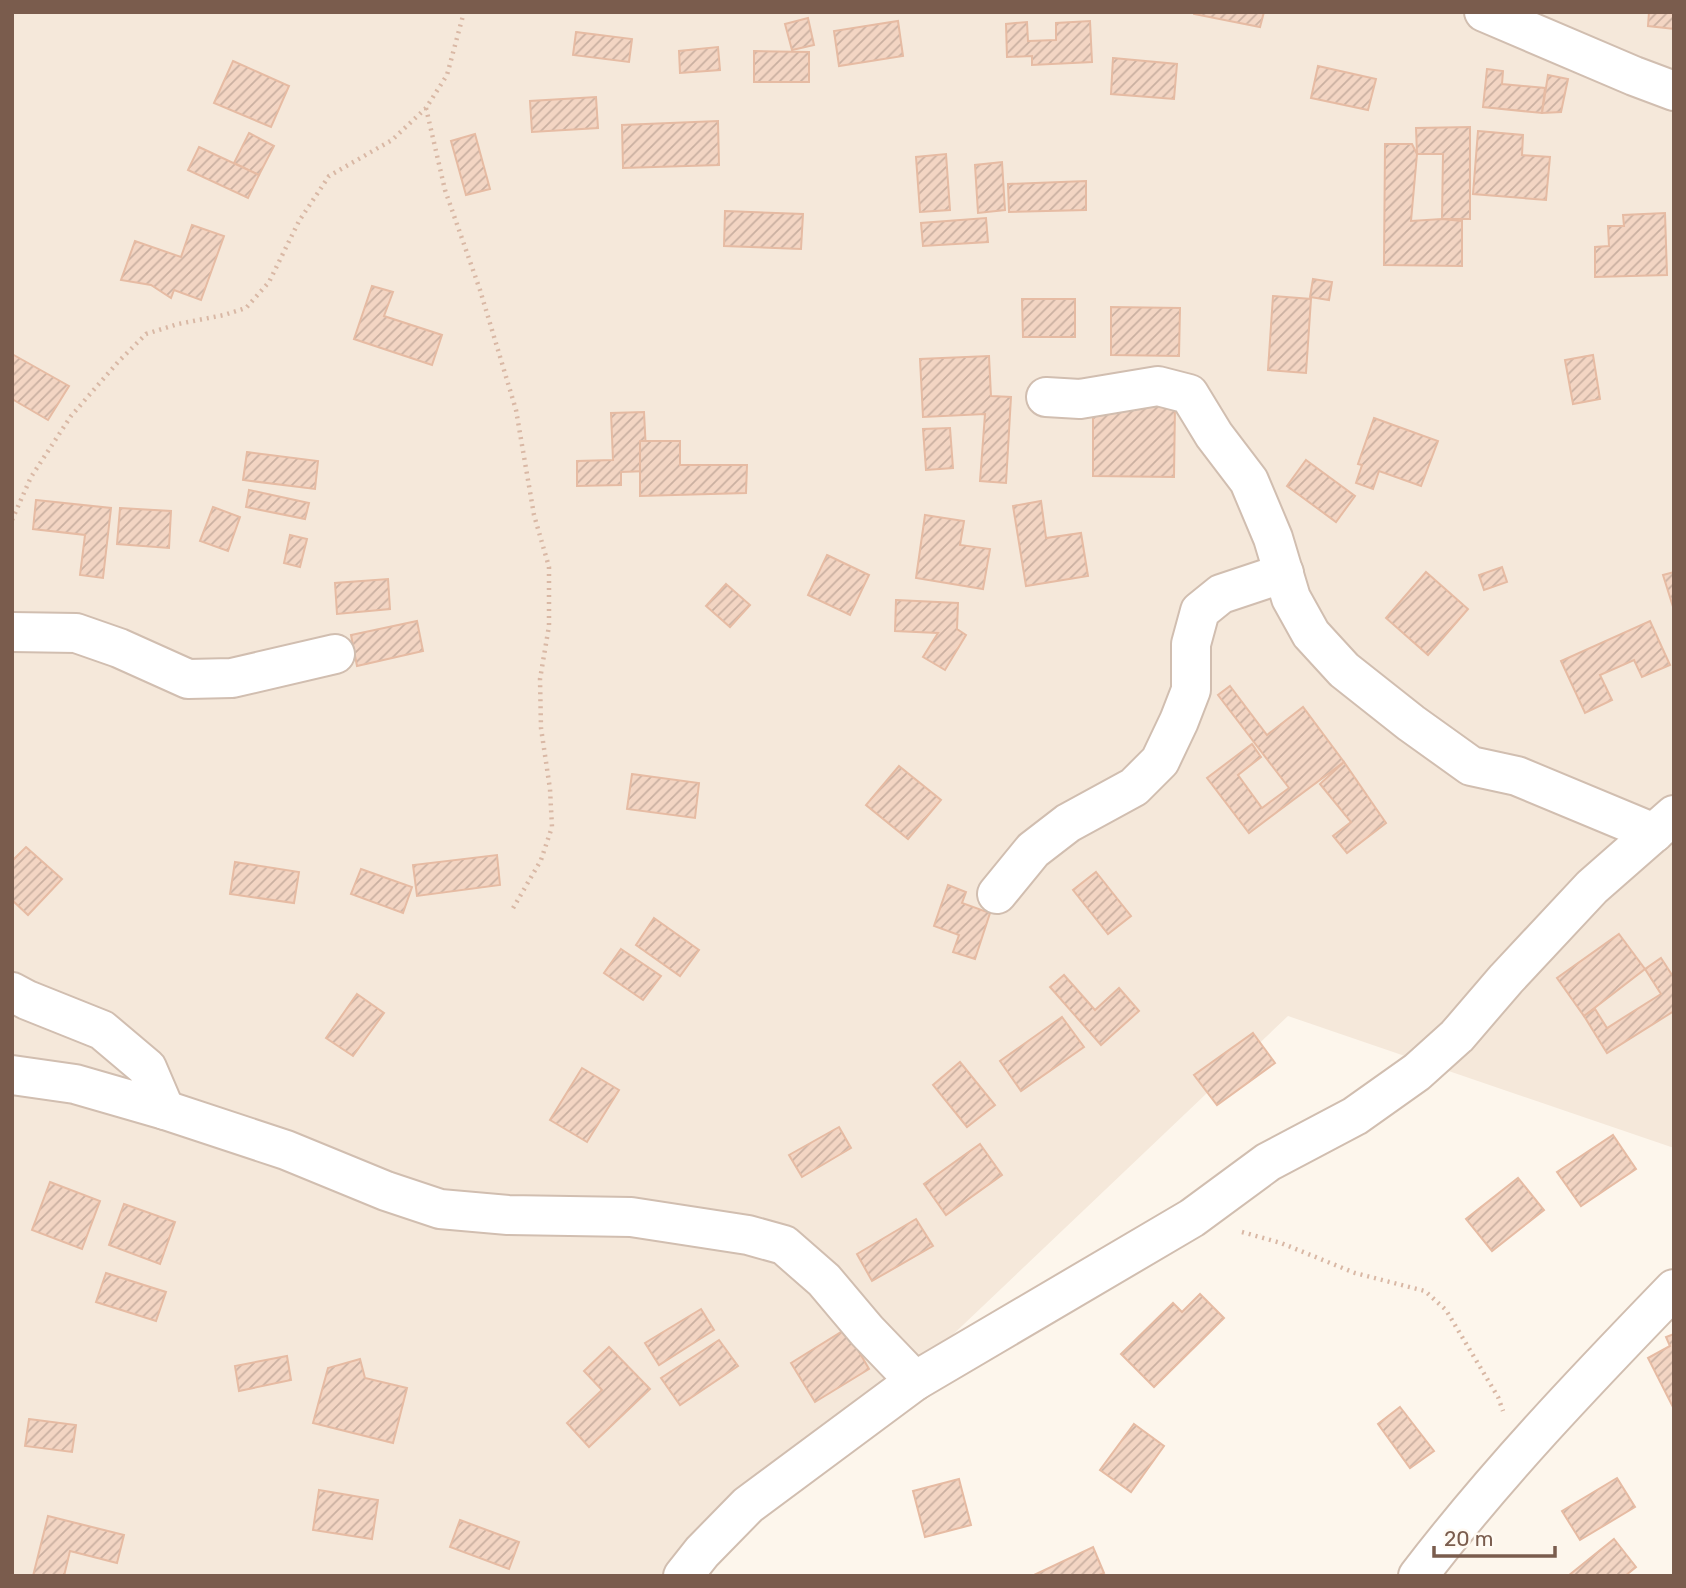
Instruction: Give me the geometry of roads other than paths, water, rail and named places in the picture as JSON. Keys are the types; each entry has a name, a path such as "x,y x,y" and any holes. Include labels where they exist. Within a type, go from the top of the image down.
{"street":[{"path":"1484,12 1674,91"},
{"path":"1046,397 1080,398 1158,386 1189,394 1214,435 1249,481 1273,538 1291,598 1311,634 1345,670 1411,723 1471,766 1517,776 1664,824"},
{"path":"997,894 1033,850 1068,823 1134,787 1160,761 1191,690 1191,644 1200,611 1221,594 1284,573"},
{"path":"12,632 76,633 119,648 188,679 232,678 335,654"},
{"path":"683,1576 702,1552 748,1505 915,1381 1192,1218 1269,1162 1355,1116 1417,1072 1457,1036 1506,978 1592,887 1664,824"},
{"path":"12,992 102,1030 147,1068 165,1111"},
{"path":"12,1075 75,1084 165,1111 286,1150 386,1191 440,1209 508,1215 631,1217 748,1235 784,1245 824,1280 867,1331 915,1381"},
{"path":"1418,1576 1518,1455 1579,1387 1674,1289"}]}
